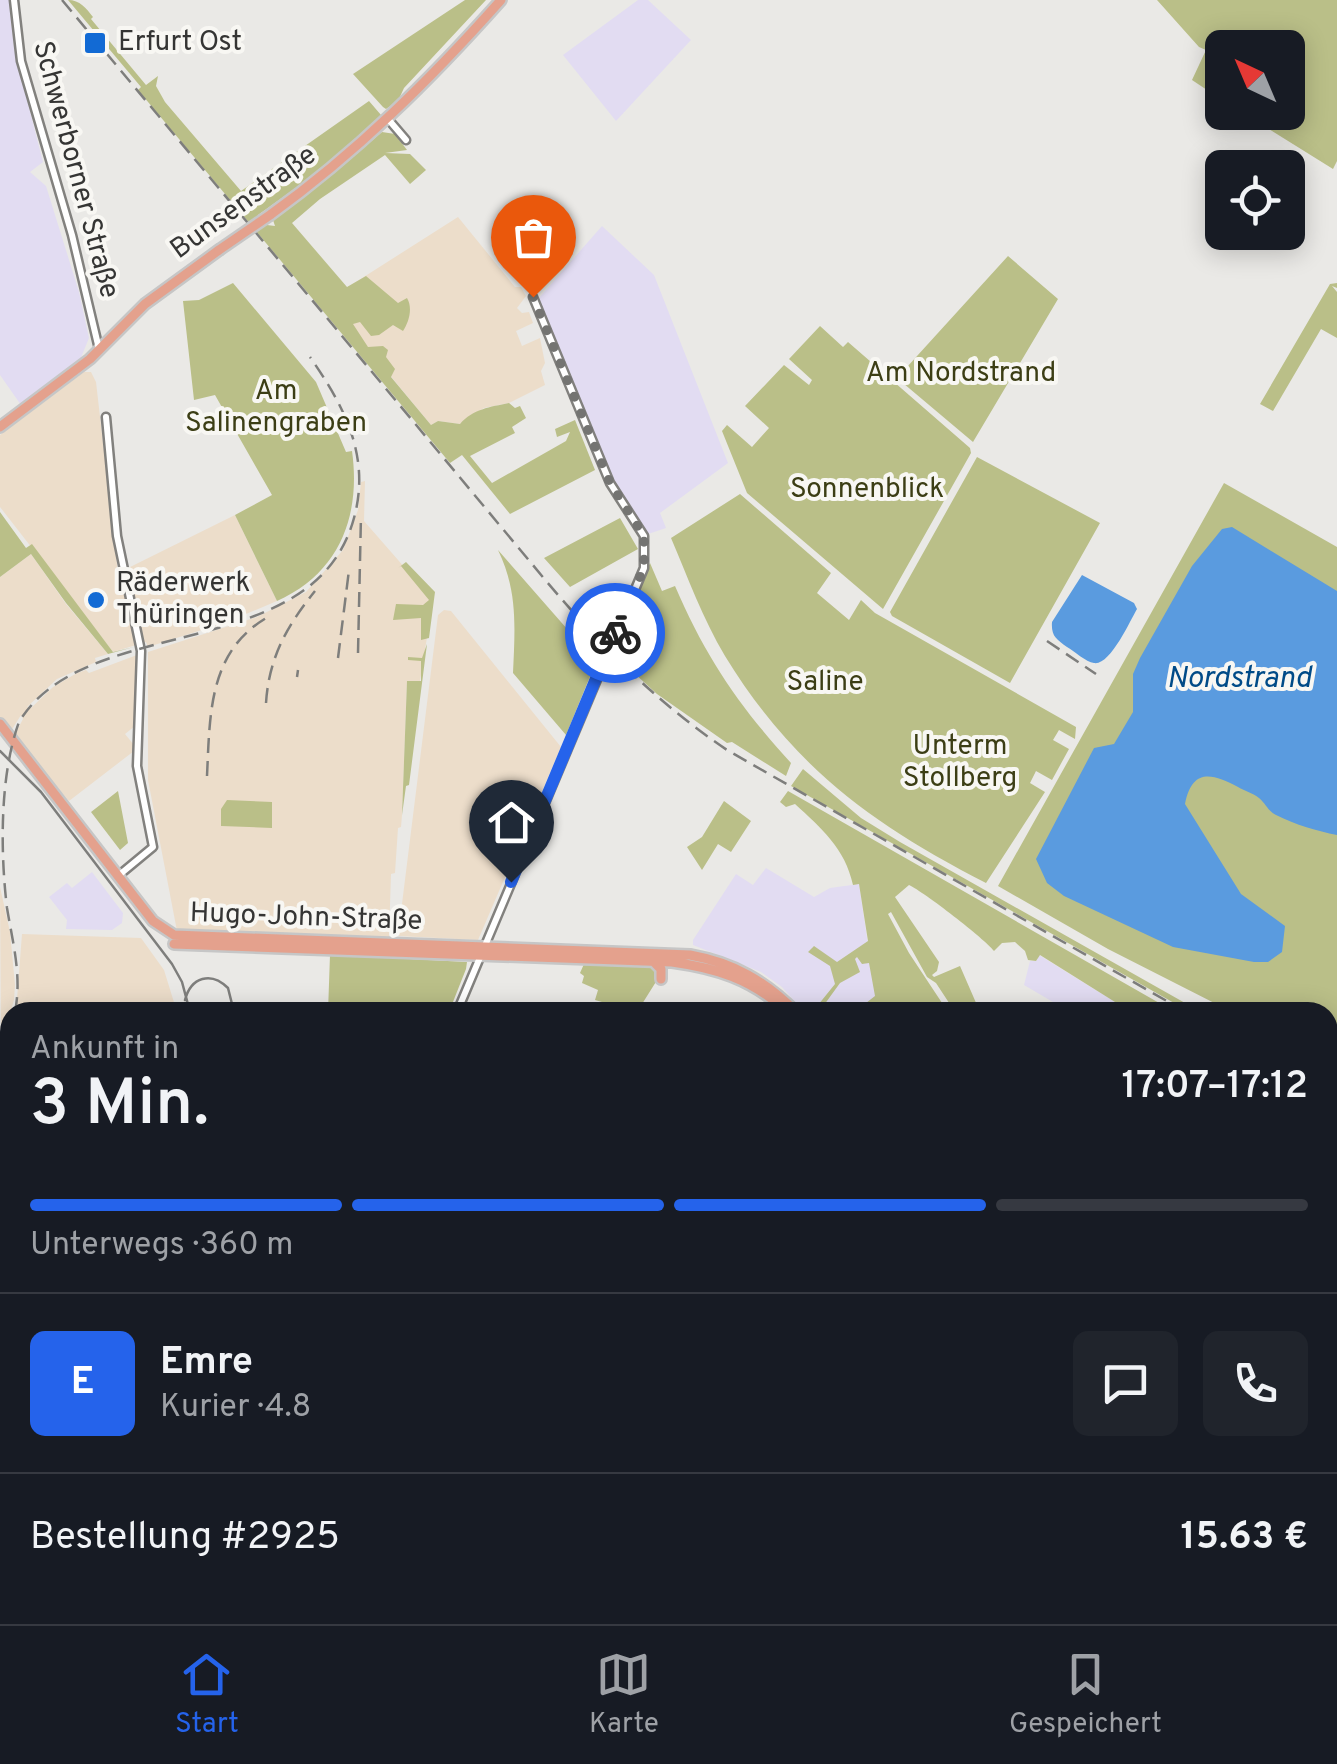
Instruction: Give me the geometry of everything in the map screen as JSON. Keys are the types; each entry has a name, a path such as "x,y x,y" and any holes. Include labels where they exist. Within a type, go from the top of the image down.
{"main road":[{"name":"Bunsenstraße","path":"0,427 100,350 171,283 334,167 388,118 501,0"},
{"path":"0,724 118,876"},
{"name":"Hugo-John-Straße","path":"118,876 156,925 174,939 674,958"},
{"name":"Hugo-John-Straße","path":"482,950 653,961 674,958"},
{"path":"674,958 732,975 778,1002"},
{"path":"653,961 661,969 661,978"}],"street":[{"name":"Schwerborner Straße","path":"14,0 21,61 72,236 100,350"},
{"path":"388,118 406,140"},
{"path":"461,1002 645,563 644,536 610,483 533,297"},
{"path":"93,328 104,336 114,336"},
{"path":"106,417 118,536 141,651 137,766 152,847 118,876"}],"shaded area":[{"path":"0,0 9,0 14,49 43,162 30,172 46,186 89,338 80,360 21,405 0,375"},
{"path":"638,0 648,0 691,40 616,121 563,55"},
{"path":"458,217 526,296 517,308 522,313 529,312 533,323 516,331 522,346 540,338 545,385 509,403 484,408 460,424 438,421 431,425 346,322 348,287"},
{"path":"602,226 654,275 728,463 660,513 666,528 645,535 613,486 538,299"},
{"path":"84,372 91,372 96,382 118,573 235,515 277,601 148,647 146,642 113,652 0,507 0,435"},
{"path":"365,481 364,521 433,600 420,681 407,682 402,815 395,873 391,874 389,937 177,931 148,780 148,652 257,617 306,592 343,550 358,510 361,482"},
{"path":"31,554 108,654 57,679 27,707 31,708 53,687 77,673 89,673 137,655 135,726 125,734 134,751 69,801 14,736 23,719 21,715 11,731 0,717 0,577"},
{"path":"444,610 451,611 561,747 478,940 398,936 438,615"},
{"path":"766,868 814,897 830,888 859,884 877,1002 795,1002 761,972 693,945 736,874 753,885"},
{"path":"92,872 123,913 122,923 112,930 66,929 67,920 49,897 67,883 72,888"},
{"path":"0,887 10,932 15,985 13,1002 1,1002"},
{"path":"22,934 141,938 164,970 174,1002 17,1002"},
{"path":"1039,955 1115,1002 1053,1002 1024,985 1030,961 1036,961"}],"green space":[{"path":"68,0 88,11 146,85 158,76 156,86 165,102 241,191 369,101 381,115 376,123 258,215 267,225 275,226 272,217 382,132 395,134 407,150 385,153 410,154 426,170 410,184 385,155 292,223 347,287 366,276 398,303 407,298 409,315 403,331 393,325 371,336 360,322 353,324 368,347 383,346 388,350 386,357 395,369 391,377 431,425 438,421 460,424 476,412 509,403 515,408 520,406 526,418 512,427 515,433 470,456 492,483 566,441 570,432 557,437 555,429 575,420 595,470 510,514 462,455 450,463 138,90 141,87"},
{"path":"465,0 486,0 404,88 398,101 383,107 353,74"},
{"path":"1157,0 1337,0 1337,161 1333,169 1270,130 1305,130 1305,30 1205,30 1205,50"},
{"path":"1205,52 1205,89 1192,80"},
{"name":"Am Nordstrand","path":"1008,256 1058,299 973,442 897,378"},
{"name":"Am Salinengraben","path":"233,283 316,382 346,452 352,451 353,497 342,540 317,575 277,601 235,515 272,495 215,395 194,400 183,301 199,300"},
{"path":"1337,283 1337,288 1332,286 1337,292 1337,338 1321,329 1273,411 1260,404 1330,284"},
{"name":"Sonnenblick","path":"820,326 843,347 848,342 970,448 971,453 883,609 747,493 722,431 727,425 752,447 769,428 745,406 784,365 809,385 812,380 789,359"},
{"name":"Saline","path":"977,457 1100,523 1010,683 890,612"},
{"name":"Nordstrand","path":"1224,483 1337,547 1337,1002 1212,1002 1108,949 998,886"},
{"name":"Unterm Stollberg","path":"740,494 831,573 817,593 849,620 861,600 875,613 1076,727 1075,739 1059,730 1053,740 1069,749 1052,780 1036,771 1030,783 1045,792 986,883 907,839 839,789 779,730 725,656 671,538"},
{"path":"0,512 26,548 32,544 113,652 134,647 108,654 31,554 0,577"},
{"path":"620,518 638,549 570,587 544,558"},
{"path":"498,550 596,662 566,735 513,673 512,595"},
{"path":"406,562 435,592 429,638 421,640 421,618 393,620 396,604 423,605 429,600 401,566 398,568"},
{"path":"650,563 662,591 675,586 725,680 791,763 786,776 732,742 727,743 657,694 611,652"},
{"path":"427,644 402,815 407,681 421,681 421,661 408,657 422,658"},
{"path":"803,769 861,818 900,842 1183,1002 1172,1002 791,786"},
{"path":"118,791 128,843 120,850 91,812"},
{"path":"788,791 1157,1002 1115,1002 1040,955 1036,961 1028,960 1015,942 1002,943 994,951 954,916 909,885 895,897 939,962 932,975 960,966 976,1002 948,1002 927,977 891,912 888,914 909,953 941,1002 867,1002 875,996 869,963 862,964 857,957 860,972 840,983 826,1002 820,1002 835,984 830,966 808,952 814,946 837,962 868,941 859,884 853,885 838,849 823,830 795,804 786,807 780,802"},
{"path":"227,800 272,802 272,828 221,826 221,809"},
{"path":"724,801 751,821 731,852 718,844 702,870 687,847 702,837"},
{"path":"330,955 467,962 453,1002 328,1002"},
{"path":"584,964 648,966 659,977 643,1002 602,1002 595,1000 598,990 582,983 584,976 580,973"}],"water":[{"name":"Nordstrand","path":"1232,527 1337,591 1337,835 1284,819 1254,795 1212,777 1193,784 1185,804 1241,894 1285,926 1282,952 1268,962 1173,947 1064,896 1047,883 1036,859 1094,748 1114,744 1133,712 1133,674 1192,566 1222,529"},
{"path":"1082,575 1134,603 1137,609 1113,650 1100,662 1084,659 1060,642 1052,631 1052,622"}],"tram line":[{"path":"0,751 41,792 172,964 187,1002"},
{"path":"185,1000 192,986 209,978 228,988 232,1002"}],"railway":[{"path":"62,0 547,582 653,693 727,750 1168,1002"},
{"path":"17,1002 3,837 8,765 19,722 51,687 94,664 248,618 294,597 331,565 354,518 357,453 334,394 310,357"},
{"path":"358,653 361,515"},
{"path":"338,658 349,570"},
{"path":"266,703 281,643 315,591"},
{"path":"207,776 212,708 223,666 248,631 268,617"},
{"path":"1047,641 1096,674"},
{"path":"297,677 298,670"}],"way so far":[{"path":"533,297 615,494 644,536 644,568 615,633"}],"place":[{"name":"Erfurt Ost","path":"95,43"},
{"name":"Räderwerk Thüringen","path":"96,600"}],"route":[{"path":"511,882 615,633"}]}
